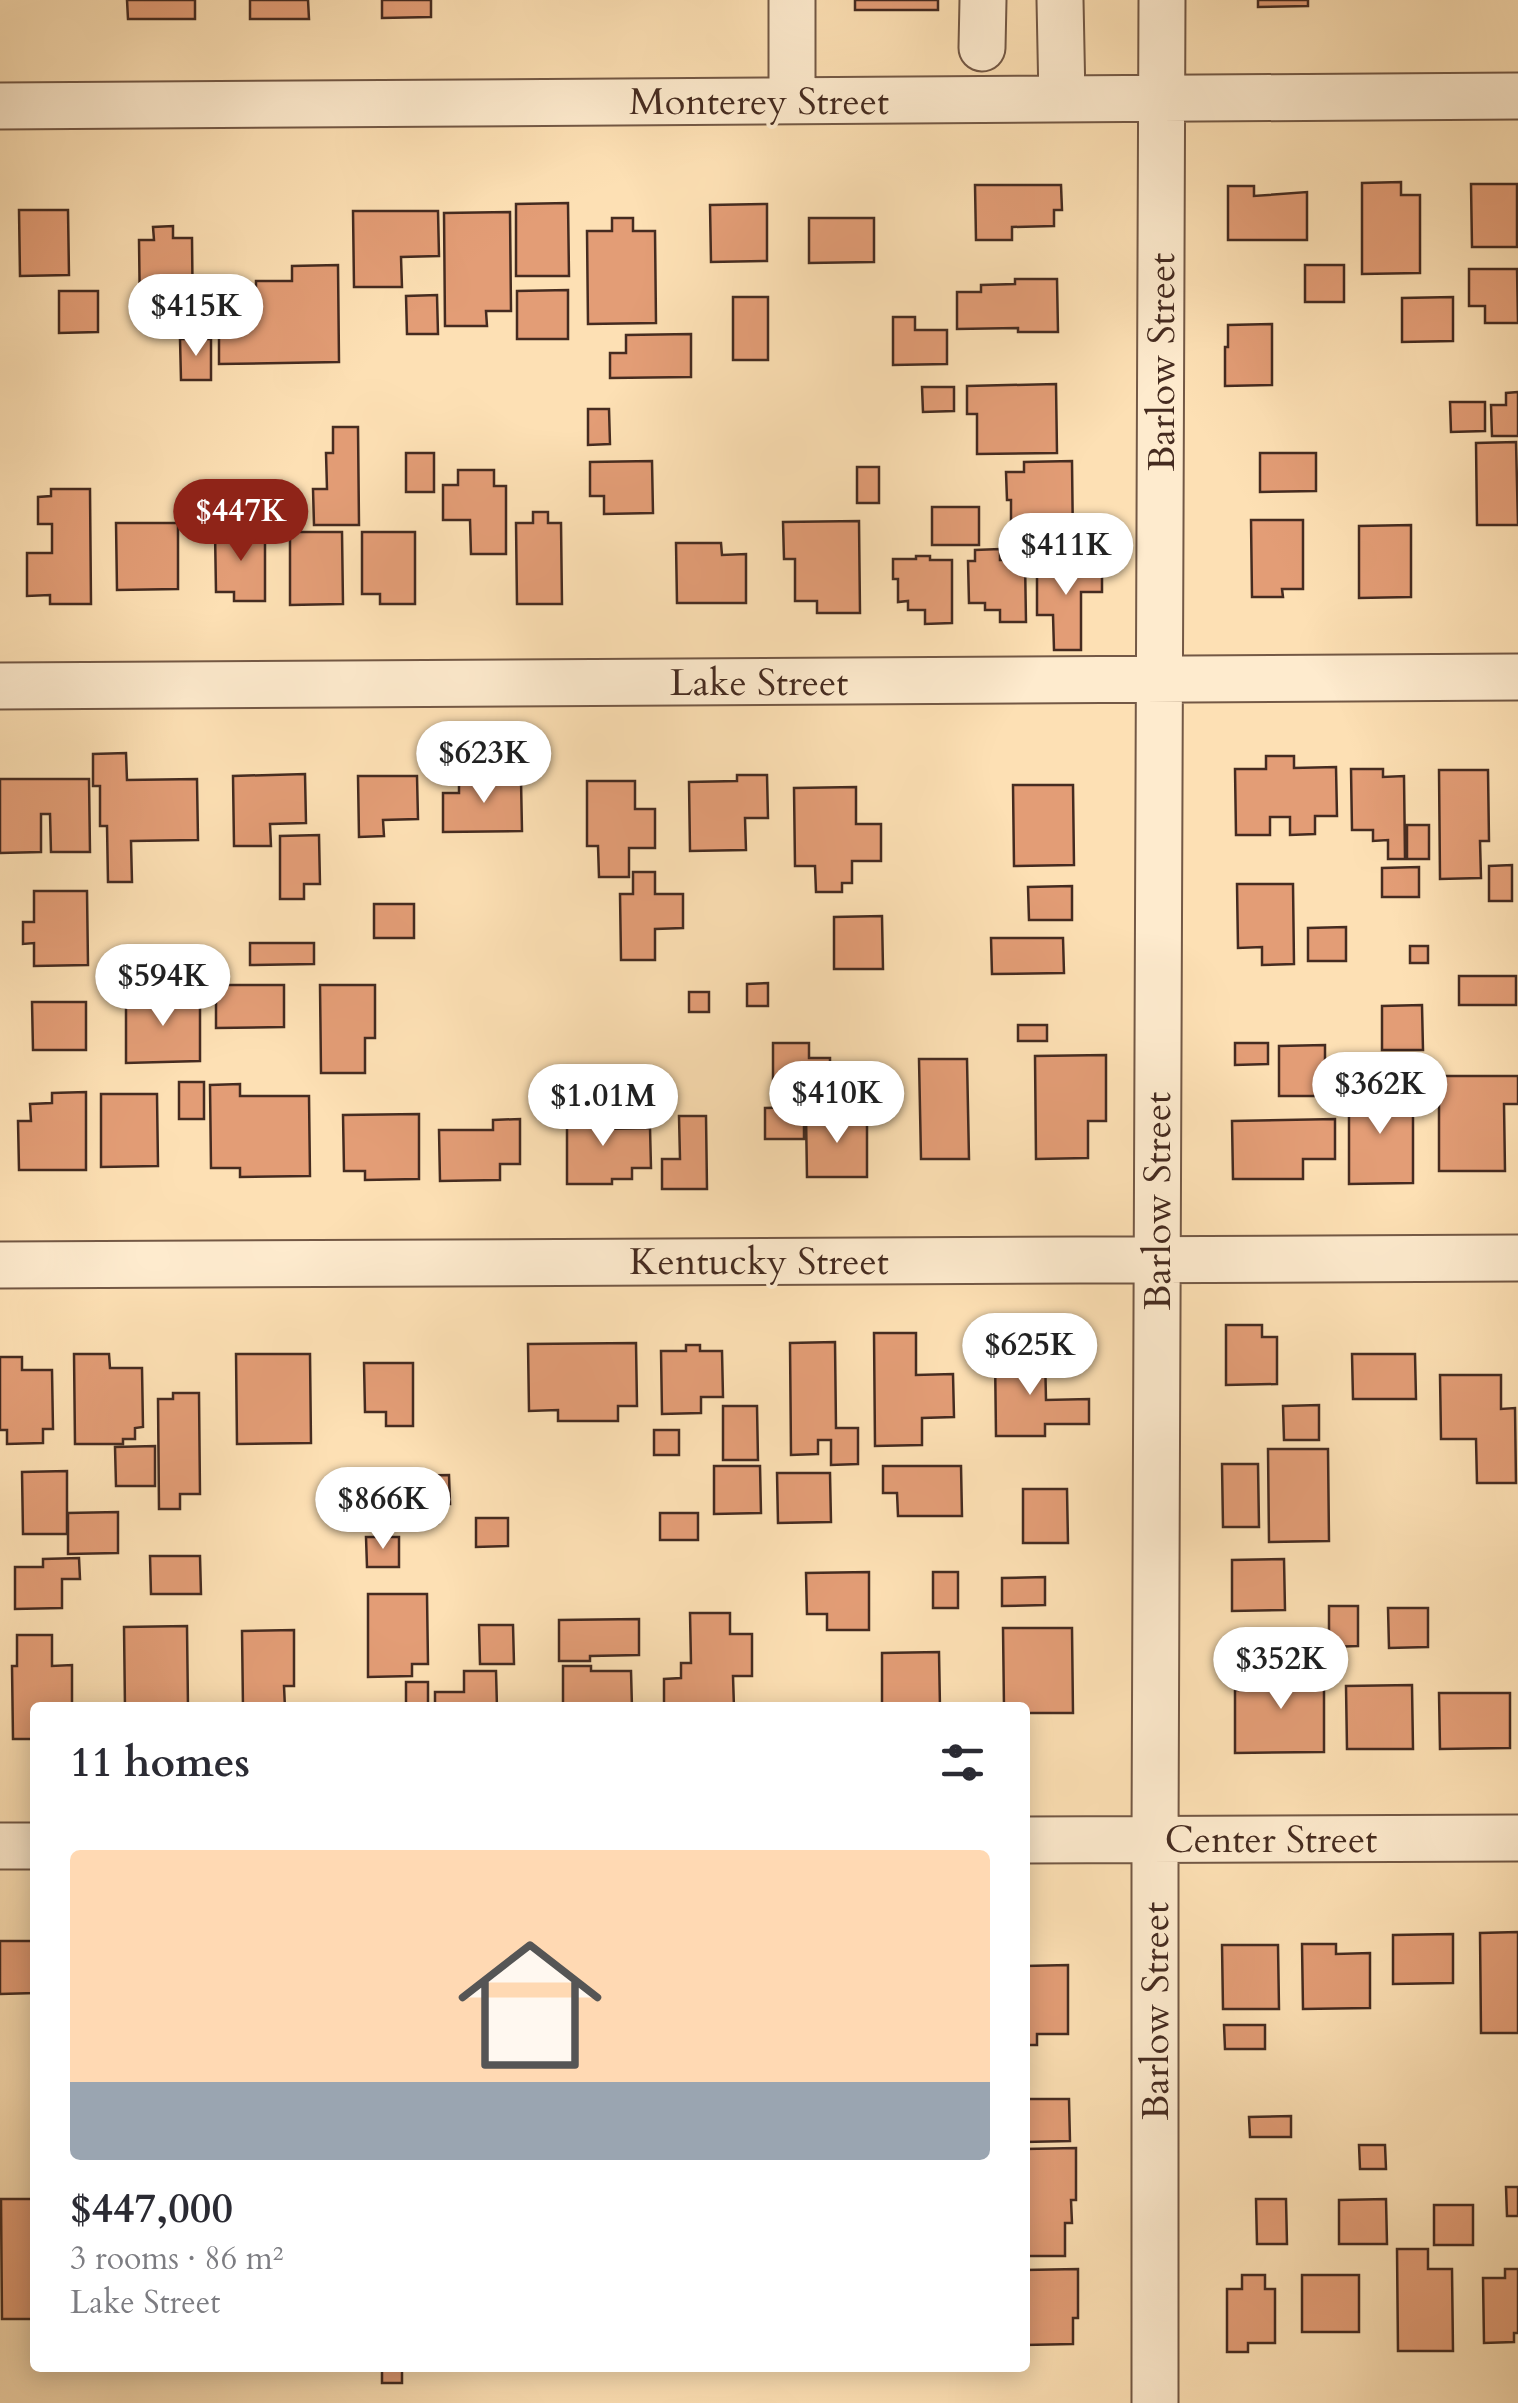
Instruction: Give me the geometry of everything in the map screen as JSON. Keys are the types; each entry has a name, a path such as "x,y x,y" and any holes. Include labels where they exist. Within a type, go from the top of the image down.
{"street":[{"path":"792,0 792,100"},
{"path":"982,48 983,0"},
{"path":"1060,0 1062,98"},
{"name":"Barlow Street","path":"1155,2403 1162,0"},
{"name":"Monterey Street","path":"0,106 1518,96"},
{"name":"Lake Street","path":"0,686 1518,677"},
{"name":"Kentucky Street","path":"0,1265 1518,1258"},
{"name":"Center Street","path":"1030,1840 1518,1838"},
{"path":"0,1846 30,1846"}],"building":[{"path":"127,0 195,0 195,19 128,19"},
{"path":"250,0 308,0 309,19 250,19"},
{"path":"382,0 431,0 431,17 382,18"},
{"path":"855,0 938,0 938,10 855,10"},
{"path":"1258,0 1308,0 1308,6 1258,7"},
{"path":"1401,182 1401,195 1420,195 1420,273 1362,274 1362,183"},
{"path":"1471,184 1517,184 1517,247 1472,247"},
{"path":"975,185 1061,185 1062,210 1054,210 1054,226 1012,227 1012,240 976,240"},
{"path":"1228,186 1254,186 1254,196 1307,192 1307,240 1228,240"},
{"path":"568,203 569,276 516,276 516,204"},
{"path":"767,204 767,261 711,262 710,205"},
{"path":"19,210 68,210 69,275 20,276"},
{"path":"353,211 438,211 439,256 401,257 402,287 354,287"},
{"path":"510,212 511,311 486,311 487,326 445,326 444,213"},
{"path":"612,218 633,218 633,231 655,231 656,323 588,324 587,231 612,231"},
{"path":"809,218 874,218 874,262 809,263"},
{"path":"173,226 173,238 192,238 193,330 151,330 151,317 140,317 139,240 154,240 153,227"},
{"path":"338,265 339,362 219,364 219,296 256,296 256,281 292,281 292,266"},
{"path":"1305,265 1344,265 1344,302 1305,302"},
{"path":"1469,269 1517,269 1518,323 1485,323 1485,306 1469,306"},
{"path":"1015,279 1057,279 1058,332 957,329 957,292 981,292 981,285 1015,284"},
{"path":"568,290 568,339 517,339 517,291"},
{"path":"59,291 98,291 98,332 59,333"},
{"path":"437,295 438,334 407,334 406,296"},
{"path":"733,297 768,297 768,360 733,360"},
{"path":"1453,297 1453,341 1402,342 1402,298"},
{"path":"893,317 915,317 915,330 947,330 947,364 893,365"},
{"path":"1272,324 1272,385 1225,386 1228,325"},
{"path":"691,334 691,377 610,378 610,353 626,353 626,335"},
{"path":"180,339 211,339 211,380 181,380"},
{"path":"1056,384 1057,453 977,454 977,414 967,414 967,386"},
{"path":"922,387 954,387 954,411 923,412"},
{"path":"1518,392 1518,436 1492,436 1491,405 1506,405 1506,393"},
{"path":"1450,402 1485,402 1485,431 1451,432"},
{"path":"588,409 609,409 610,444 588,445"},
{"path":"333,427 358,427 359,525 314,525 313,489 327,489 326,453 333,453"},
{"path":"1516,442 1518,525 1477,525 1476,443"},
{"path":"406,453 434,453 434,492 406,492"},
{"path":"1260,453 1316,453 1316,491 1260,492"},
{"path":"652,461 653,513 604,514 604,496 590,496 590,462"},
{"path":"1072,461 1073,545 1025,545 1025,523 1011,523 1006,472 1024,472 1024,462"},
{"path":"857,467 879,467 879,503 857,503"},
{"path":"458,470 494,470 494,486 506,486 506,554 471,554 470,520 443,520 443,485 458,485"},
{"path":"51,489 90,489 91,604 50,604 50,595 27,596 27,553 52,553 52,524 38,524 38,497 51,496"},
{"path":"932,507 979,507 979,545 932,545"},
{"path":"533,512 548,512 548,523 561,523 562,604 517,604 516,523 533,523"},
{"path":"1251,520 1303,520 1303,589 1282,589 1283,597 1252,597"},
{"path":"859,521 860,613 817,613 817,601 795,601 795,559 784,559 783,522"},
{"path":"116,523 178,523 178,589 117,590"},
{"path":"1411,525 1411,597 1359,598 1359,526"},
{"path":"265,530 265,601 234,601 234,592 216,592 215,531"},
{"path":"290,532 342,532 343,604 290,605"},
{"path":"362,532 415,532 415,604 380,604 380,594 362,594"},
{"path":"676,543 721,543 722,555 746,554 746,603 677,603"},
{"path":"1000,549 1000,560 1025,560 1026,622 1000,622 1000,610 985,610 985,603 969,603 968,561 975,561 975,550"},
{"path":"916,556 952,560 952,623 925,624 925,610 908,610 908,601 898,602 893,559"},
{"path":"1102,562 1102,592 1081,592 1081,650 1054,650 1053,615 1037,615 1037,563"},
{"path":"126,753 127,780 197,779 198,840 131,841 132,882 108,882 107,826 100,826 100,786 93,786 93,754"},
{"path":"1266,756 1294,756 1294,768 1336,767 1337,816 1315,816 1315,834 1290,835 1290,817 1270,817 1270,835 1236,835 1235,769 1266,769"},
{"path":"1351,769 1383,769 1383,777 1404,776 1405,859 1388,859 1388,840 1373,841 1373,830 1352,830"},
{"path":"1439,770 1488,770 1489,841 1480,841 1481,878 1440,879"},
{"path":"305,774 306,823 270,824 271,846 234,846 233,776"},
{"path":"481,774 499,774 499,781 521,780 522,831 443,832 443,793 459,793 459,780 481,780"},
{"path":"737,775 767,775 768,818 745,818 746,850 690,851 689,782 737,781"},
{"path":"358,776 417,776 418,819 383,820 384,836 359,837"},
{"path":"0,779 89,779 90,852 51,852 50,814 41,814 41,852 0,853"},
{"path":"587,781 635,781 635,809 655,809 655,848 629,848 629,877 599,877 598,846 587,846"},
{"path":"1013,785 1073,785 1074,865 1014,866"},
{"path":"856,787 856,824 881,824 881,861 852,861 852,883 842,883 842,892 816,892 815,866 795,866 794,788"},
{"path":"1407,825 1429,825 1429,859 1407,859"},
{"path":"319,835 320,884 304,884 304,899 280,899 280,836"},
{"path":"1512,865 1512,901 1489,901 1489,866"},
{"path":"1419,867 1419,897 1382,897 1382,868"},
{"path":"633,872 655,872 655,894 683,894 683,928 655,929 655,960 621,960 620,894 633,894"},
{"path":"1237,884 1293,884 1294,964 1262,965 1262,947 1238,948"},
{"path":"1072,886 1072,920 1029,920 1028,887"},
{"path":"34,891 87,891 88,965 34,966 34,943 23,944 23,922 34,922"},
{"path":"374,904 414,904 414,938 374,938"},
{"path":"882,916 883,969 834,969 834,917"},
{"path":"1346,927 1346,961 1308,961 1308,928"},
{"path":"991,938 1063,938 1064,973 992,974"},
{"path":"250,943 314,943 314,964 250,965"},
{"path":"1410,946 1428,946 1428,963 1410,963"},
{"path":"1459,976 1516,976 1516,1005 1459,1005"},
{"path":"768,983 768,1006 747,1006 747,984"},
{"path":"216,985 284,985 284,1027 216,1028"},
{"path":"320,985 375,985 375,1038 365,1038 365,1073 321,1073"},
{"path":"689,992 709,992 709,1012 689,1012"},
{"path":"200,995 200,1061 126,1063 126,996"},
{"path":"32,1002 86,1002 86,1050 33,1050"},
{"path":"1422,1005 1423,1050 1382,1050 1382,1006"},
{"path":"1018,1025 1047,1025 1047,1041 1018,1041"},
{"path":"773,1043 809,1043 809,1058 830,1058 830,1101 773,1102"},
{"path":"1235,1043 1268,1043 1268,1064 1235,1065"},
{"path":"1325,1045 1325,1096 1279,1096 1279,1046"},
{"path":"1106,1055 1106,1121 1088,1121 1088,1158 1036,1159 1035,1056"},
{"path":"919,1059 967,1059 969,1159 921,1159"},
{"path":"1439,1076 1518,1076 1518,1104 1504,1104 1505,1171 1439,1171"},
{"path":"179,1082 204,1082 204,1119 179,1119"},
{"path":"240,1084 240,1096 309,1096 310,1176 240,1177 240,1168 211,1168 210,1085"},
{"path":"1375,1087 1375,1094 1413,1094 1413,1183 1349,1184 1349,1088"},
{"path":"86,1092 86,1170 19,1170 18,1121 31,1121 30,1104 52,1103 52,1093"},
{"path":"101,1094 157,1094 158,1166 101,1167"},
{"path":"804,1107 804,1139 765,1139 765,1108"},
{"path":"567,1108 601,1108 601,1129 650,1128 651,1168 632,1168 632,1179 612,1179 612,1184 567,1184"},
{"path":"419,1114 419,1179 365,1180 365,1171 344,1171 343,1115"},
{"path":"867,1114 867,1177 807,1177 806,1115"},
{"path":"679,1116 706,1116 707,1189 662,1189 662,1159 680,1159"},
{"path":"520,1119 520,1164 500,1164 500,1180 440,1181 439,1130 493,1130 493,1120"},
{"path":"1335,1119 1335,1159 1303,1159 1303,1179 1233,1179 1232,1121"},
{"path":"1226,1325 1262,1325 1262,1337 1277,1337 1277,1384 1226,1385"},
{"path":"874,1333 916,1333 916,1375 953,1374 954,1417 922,1418 922,1445 875,1446"},
{"path":"835,1342 836,1428 858,1428 858,1464 831,1465 831,1440 818,1440 818,1454 791,1455 790,1343"},
{"path":"636,1343 637,1406 618,1406 618,1421 558,1421 558,1410 529,1411 528,1344"},
{"path":"686,1345 700,1345 700,1351 722,1351 723,1397 701,1397 701,1413 662,1414 661,1351 686,1351"},
{"path":"74,1354 109,1354 110,1368 142,1368 143,1427 135,1428 135,1439 123,1439 123,1444 75,1444"},
{"path":"236,1354 310,1354 311,1443 237,1444"},
{"path":"995,1354 1045,1354 1046,1400 1089,1399 1089,1424 1045,1424 1045,1436 996,1436"},
{"path":"1352,1354 1415,1354 1416,1399 1353,1399"},
{"path":"0,1357 22,1357 22,1370 52,1370 53,1429 43,1429 43,1443 7,1444 7,1430 0,1430"},
{"path":"364,1363 413,1363 413,1426 386,1426 386,1412 365,1412"},
{"path":"1440,1375 1501,1375 1501,1409 1515,1408 1516,1483 1477,1483 1476,1439 1441,1439"},
{"path":"173,1393 199,1393 200,1494 180,1494 180,1509 159,1509 158,1399 173,1399"},
{"path":"1319,1405 1319,1440 1284,1440 1283,1406"},
{"path":"723,1406 757,1406 758,1460 723,1460"},
{"path":"654,1430 679,1430 679,1455 654,1455"},
{"path":"155,1446 155,1486 116,1486 115,1447"},
{"path":"1268,1449 1328,1449 1329,1541 1269,1542"},
{"path":"1222,1464 1258,1464 1259,1527 1223,1527"},
{"path":"714,1466 760,1466 761,1513 714,1514"},
{"path":"883,1466 961,1466 962,1516 898,1516 897,1493 883,1493"},
{"path":"67,1471 67,1534 23,1534 22,1472"},
{"path":"777,1473 830,1473 831,1522 778,1523"},
{"path":"449,1475 450,1504 438,1504 438,1523 406,1523 406,1530 386,1530 386,1495 397,1495 397,1476"},
{"path":"1023,1489 1067,1489 1068,1543 1023,1543"},
{"path":"118,1512 118,1553 68,1554 68,1513"},
{"path":"660,1513 698,1513 698,1540 660,1540"},
{"path":"476,1518 508,1518 508,1546 476,1547"},
{"path":"366,1537 399,1537 399,1567 367,1567"},
{"path":"150,1556 200,1556 201,1594 151,1594"},
{"path":"79,1558 80,1579 62,1579 62,1608 15,1609 15,1567 43,1567 43,1559"},
{"path":"1284,1559 1285,1610 1232,1611 1232,1560"},
{"path":"869,1572 869,1630 827,1630 827,1614 807,1614 806,1573"},
{"path":"933,1572 958,1572 958,1608 933,1608"},
{"path":"1045,1577 1045,1605 1002,1606 1002,1578"},
{"path":"368,1594 427,1594 428,1664 412,1664 412,1676 368,1677"},
{"path":"1329,1606 1358,1606 1358,1646 1329,1647"},
{"path":"1388,1608 1428,1608 1428,1647 1389,1648"},
{"path":"690,1613 730,1613 730,1634 752,1634 752,1676 733,1676 734,1702 664,1702 664,1679 681,1678 681,1663 691,1663"},
{"path":"639,1619 639,1655 559,1661 559,1620"},
{"path":"479,1625 513,1625 514,1664 480,1664"},
{"path":"187,1626 188,1702 125,1702 124,1627"},
{"path":"1003,1628 1072,1628 1073,1713 1030,1713 1030,1702 1004,1702"},
{"path":"294,1630 294,1686 284,1686 285,1702 243,1702 242,1631"},
{"path":"17,1635 52,1635 52,1666 72,1665 72,1702 30,1702 30,1739 13,1739 12,1666 17,1666"},
{"path":"939,1652 940,1702 882,1702 882,1653"},
{"path":"1317,1665 1317,1688 1324,1688 1324,1752 1235,1753 1235,1690 1255,1690 1255,1666"},
{"path":"563,1666 631,1671 632,1702 563,1702"},
{"path":"464,1671 496,1671 497,1702 435,1702 435,1692 464,1692"},
{"path":"406,1682 428,1682 428,1702 406,1702"},
{"path":"1412,1685 1413,1749 1347,1749 1346,1686"},
{"path":"1439,1693 1510,1693 1510,1748 1440,1749"},
{"path":"1518,1932 1518,2033 1481,2033 1480,1933"},
{"path":"1453,1934 1453,1983 1393,1984 1393,1935"},
{"path":"0,1941 30,1941 30,1993 0,1994"},
{"path":"1302,1944 1336,1944 1336,1954 1370,1953 1370,2008 1303,2009"},
{"path":"1222,1945 1278,1945 1279,2009 1223,2009"},
{"path":"1068,1965 1068,2034 1037,2034 1037,2045 1030,2045 1030,1966"},
{"path":"1224,2025 1265,2025 1265,2049 1225,2049"},
{"path":"1030,2099 1069,2099 1070,2141 1030,2142"},
{"path":"1291,2116 1291,2137 1250,2137 1249,2117"},
{"path":"1359,2145 1385,2145 1386,2169 1360,2169"},
{"path":"1076,2148 1076,2200 1071,2200 1072,2223 1065,2223 1065,2256 1030,2256 1030,2149"},
{"path":"1506,2187 1518,2187 1518,2216 1507,2216"},
{"path":"1,2199 30,2199 30,2319 2,2319"},
{"path":"1256,2199 1286,2199 1287,2244 1257,2244"},
{"path":"1386,2199 1387,2244 1339,2244 1339,2200"},
{"path":"1434,2205 1473,2205 1473,2245 1434,2245"},
{"path":"1397,2249 1428,2249 1428,2269 1452,2269 1453,2351 1398,2351"},
{"path":"1078,2269 1078,2318 1073,2318 1073,2344 1030,2345 1030,2270"},
{"path":"1505,2269 1518,2269 1518,2333 1514,2333 1514,2342 1484,2343 1483,2278 1505,2278"},
{"path":"1242,2275 1265,2275 1265,2289 1275,2289 1275,2343 1248,2343 1248,2352 1227,2352 1227,2289 1242,2289"},
{"path":"1302,2275 1359,2275 1359,2332 1302,2332"},
{"path":"382,2372 402,2372 402,2383 382,2383"}]}
